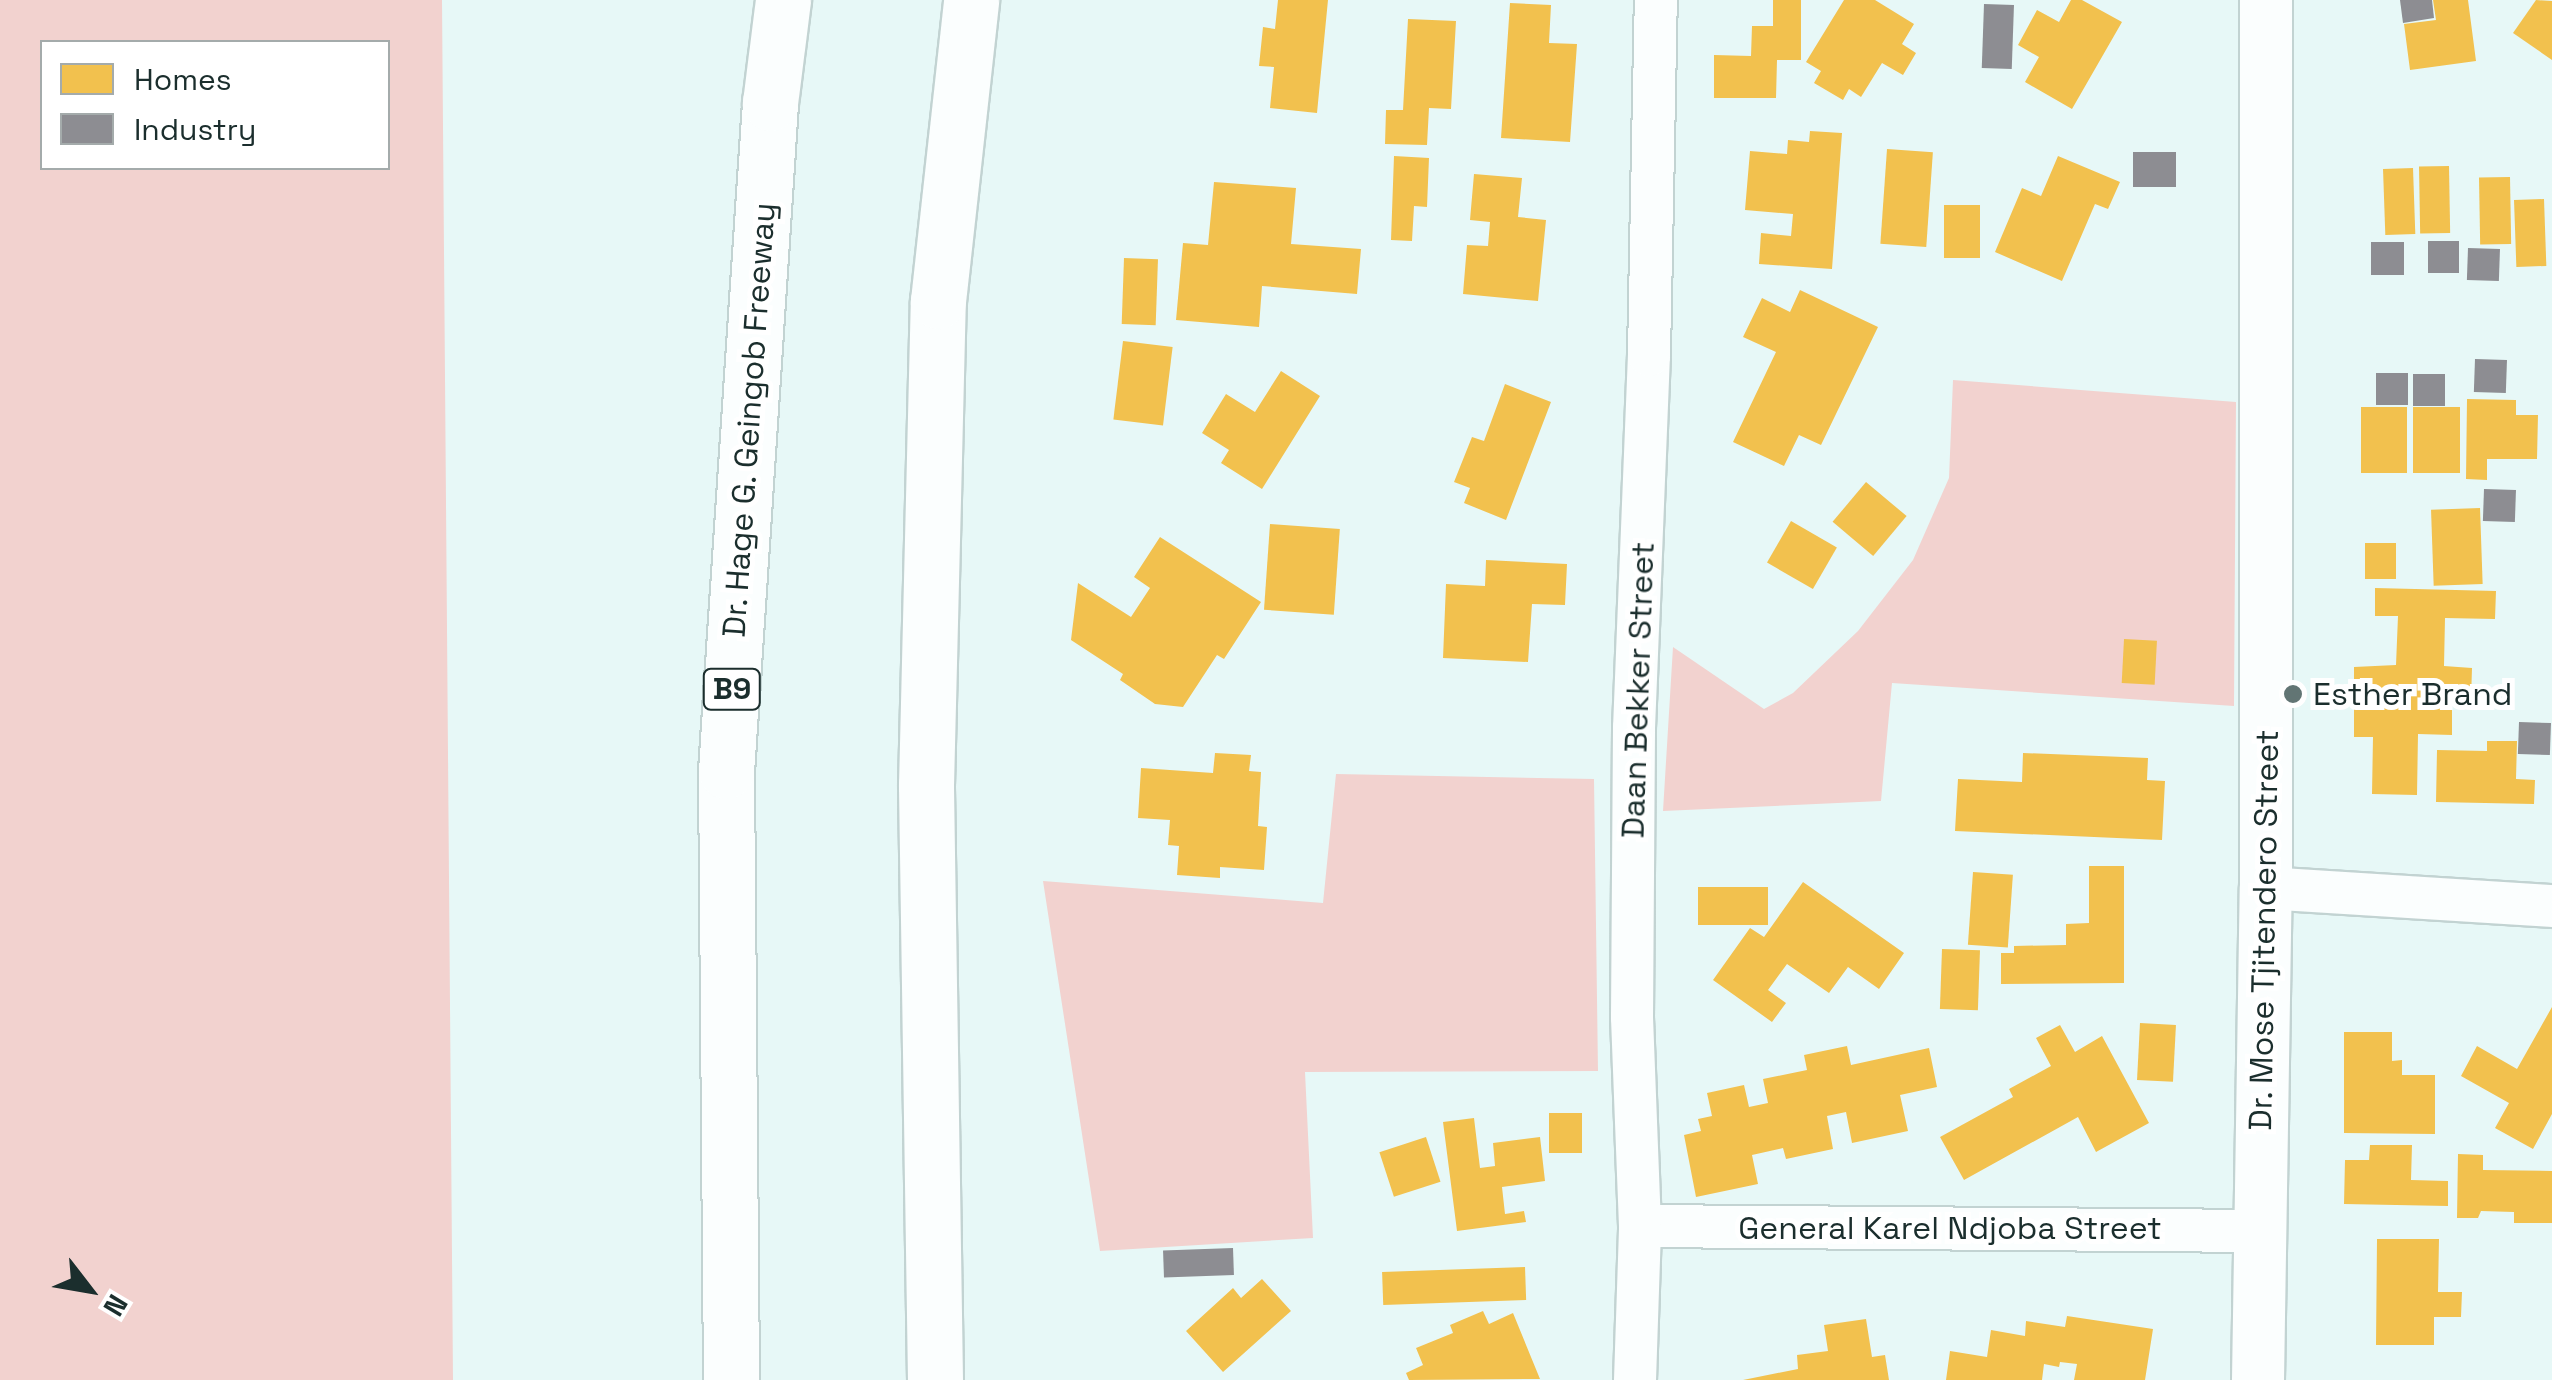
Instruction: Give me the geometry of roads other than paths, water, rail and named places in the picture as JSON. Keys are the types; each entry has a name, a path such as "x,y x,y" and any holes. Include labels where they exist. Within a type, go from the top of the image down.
{"highway":[{"name":"Dr. Hage G. Geingob Freeway","path":"731,1380 726,771 768,122 782,0"},
{"path":"934,1380 926,785 938,301 971,0"},
{"path":"930,1146 964,1380"}],"street":[{"name":"Daan Bekker Street","path":"1635,1380 1640,1226 1632,1017 1634,745 1656,0"},
{"name":"Dr. Mose Tjitendero Street","path":"2258,1380 2266,888 2266,0"},
{"path":"2266,888 2552,906"},
{"name":"General Karel Ndjoba Street","path":"1640,1226 2260,1231"}],"place":[{"name":"Esther Brand","path":"2293,694"}]}
